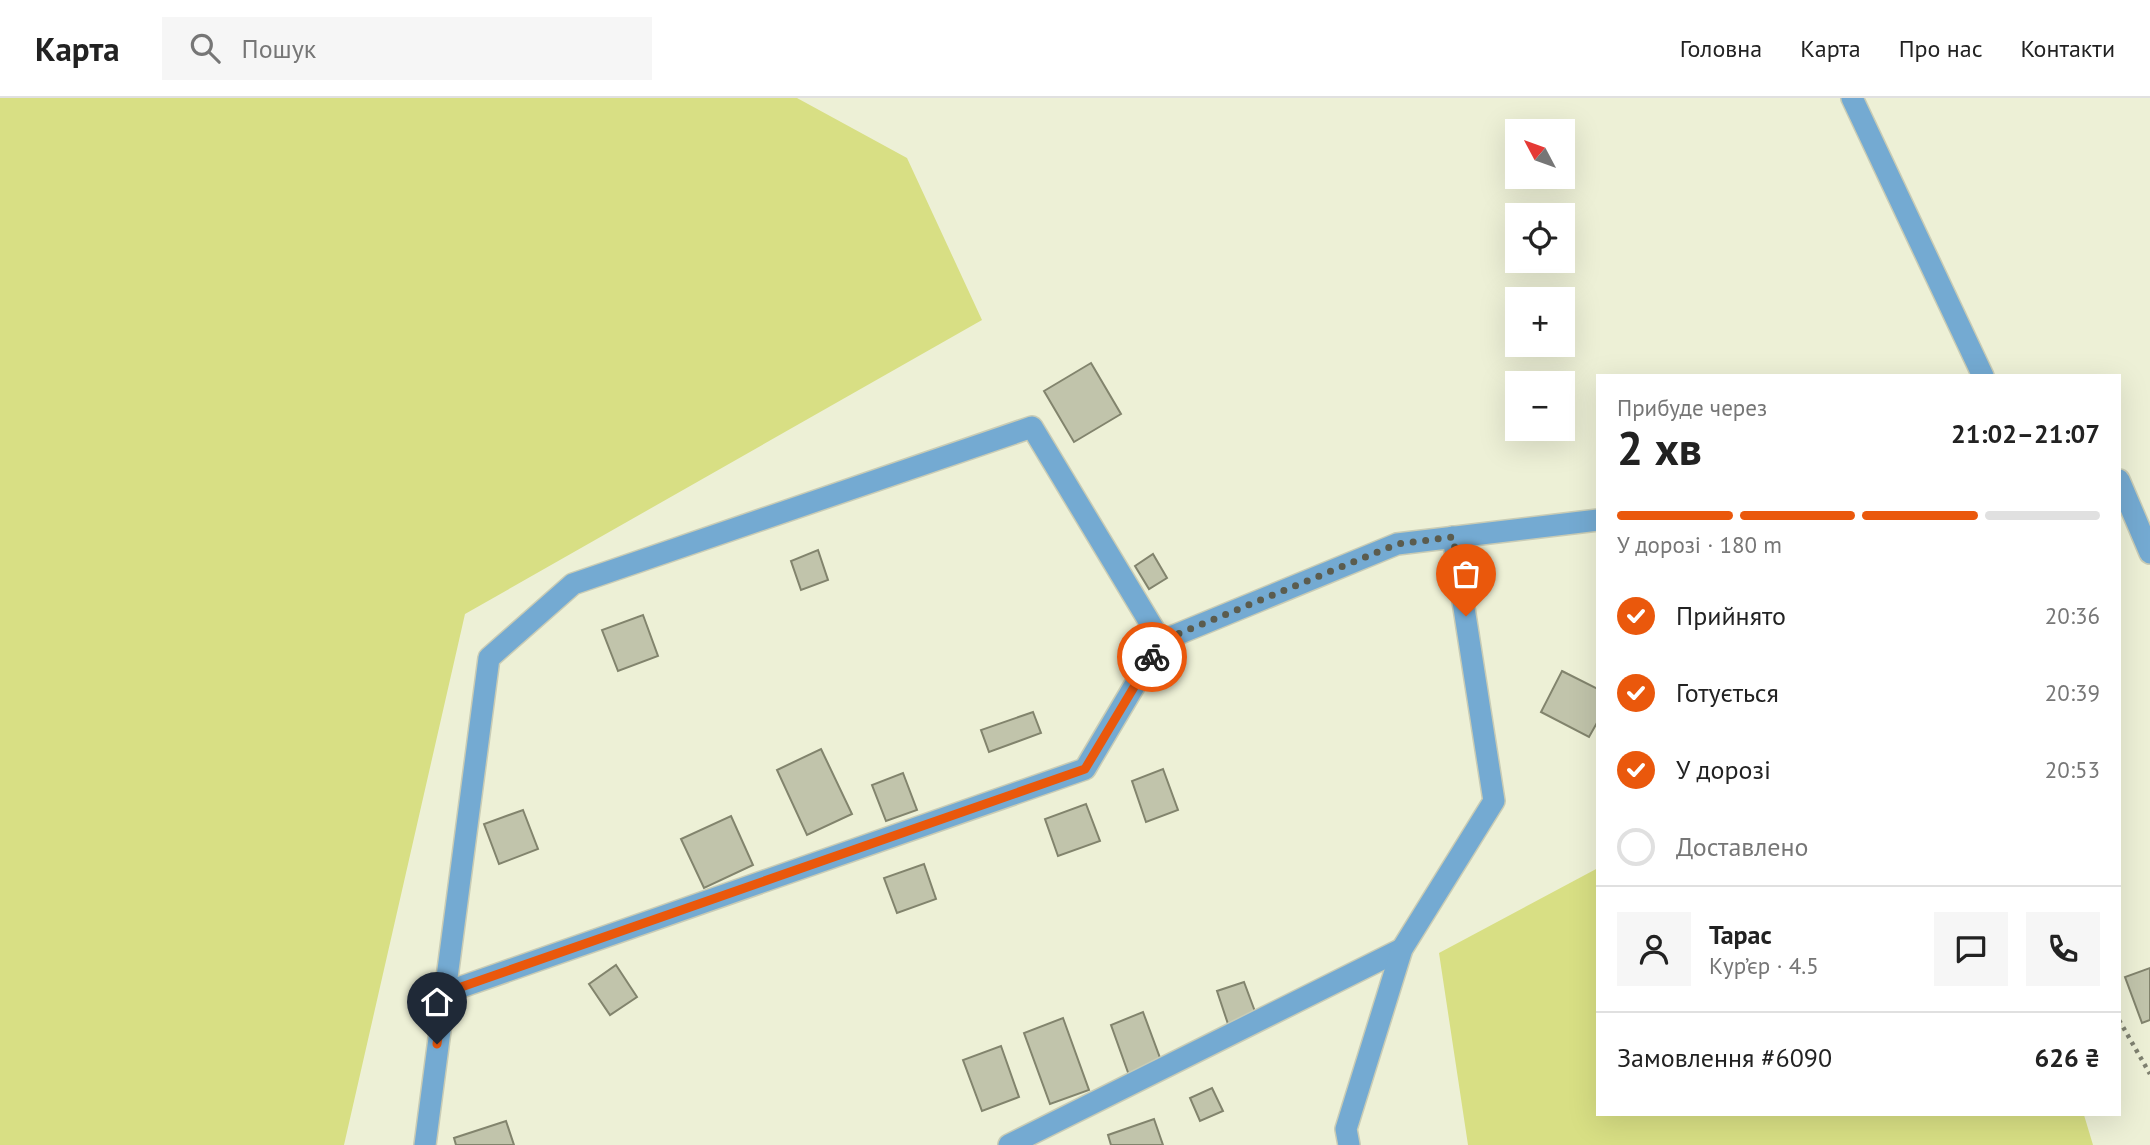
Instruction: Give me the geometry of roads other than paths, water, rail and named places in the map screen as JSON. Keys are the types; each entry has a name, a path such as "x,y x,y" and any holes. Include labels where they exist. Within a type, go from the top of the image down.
{"street":[{"path":"1852,98 1982,374"},
{"path":"425,1145 489,658 573,584 1032,427 1161,641"},
{"path":"2121,485 2150,553"},
{"path":"444,993 1085,769 1161,641 1397,544 1596,520"},
{"path":"1349,1145 1346,1129 1402,949 1494,801 1453,537"},
{"path":"1009,1145 1402,949"}]}
